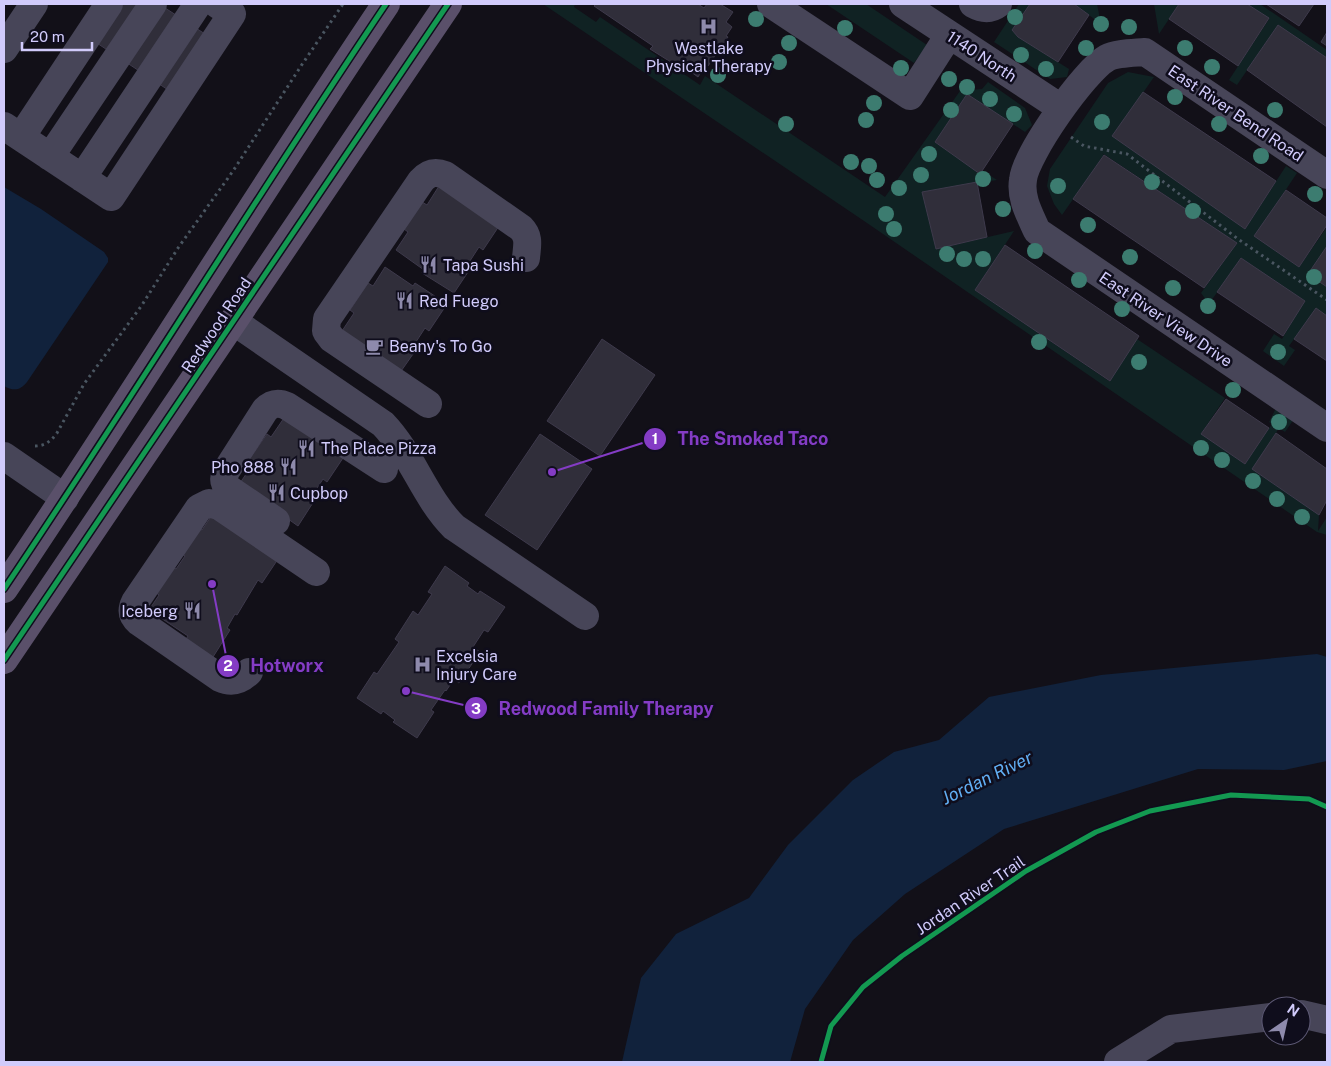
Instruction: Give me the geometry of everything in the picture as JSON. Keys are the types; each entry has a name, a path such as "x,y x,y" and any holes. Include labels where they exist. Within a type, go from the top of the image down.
{"main road":[{"name":"Redwood Road","path":"4,589 386,4"},
{"name":"Redwood Road","path":"4,660 448,4"}],"street":[{"path":"4,49 34,4"},
{"path":"109,4 12,132 111,197 232,14 217,4"},
{"path":"50,157 152,4"},
{"path":"82,178 198,4"},
{"path":"771,4 910,96 949,35"},
{"name":"1140 North","path":"903,4 949,35 1063,121"},
{"path":"973,4 982,8 990,8 998,4"},
{"name":"East River Bend Road","path":"1063,121 1089,72 1108,57 1146,52 1327,175"},
{"name":"East River View Drive","path":"1063,121 1033,155 1023,177 1022,195 1037,231 1327,428"},
{"path":"428,404 332,340 326,331 328,319 421,181 432,172 445,175 522,228 526,233 528,241 526,258"},
{"path":"233,321 383,424 400,446 438,509 454,527 585,616"},
{"path":"248,672 239,680 226,680 139,622 133,613 136,602 198,508 209,502 214,503 321,564 229,489 224,482 226,471 265,410 278,403 288,406 384,469"},
{"path":"4,456 65,498"},
{"path":"1311,1016 1327,1020"},
{"path":"1118,1062 1171,1028 1261,1018"}],"path":[{"path":"32,446 44,445 52,440 57,433 84,384 142,305 191,228 233,172 343,4"},
{"path":"1063,121 1084,146 1127,154 1238,239 1327,300"}],"shaded area":[{"path":"543,4 575,4 574,7 596,22 600,17 700,85 705,76 885,197 960,91 982,89 988,82 1025,108 1032,125 1025,132 967,94 935,142 980,174 983,171 997,180 923,192 936,249 1014,231 975,290 1109,381 1137,339 1225,398 1201,434 1245,464 1272,424 1269,422 1276,408 1294,419 1285,432 1279,428 1253,469 1319,515 1318,531 1327,517 1327,535 1317,532 867,223"},
{"path":"826,4 866,4 927,45 914,63"},
{"path":"1019,4 1030,4 1013,30 1018,37 1069,69 1067,77 1050,79 994,42"},
{"path":"1074,4 1097,4 1101,24"},
{"path":"1154,4 1179,4 1159,34"},
{"path":"1247,4 1260,4 1327,50 1327,58 1278,25 1237,85 1229,80 1269,19"},
{"path":"1128,72 1154,77 1113,136 1245,229 1286,166 1297,173 1255,236 1299,267 1327,227 1327,246 1309,274 1327,287 1327,316 1316,309 1289,346 1295,350 1284,366 1263,351 1274,334 1282,339 1304,301 1241,258 1209,304 1201,293 1237,243 1102,153 1104,155 1062,215 1054,204 1047,186 1050,169 1108,83"}],"water":[{"path":"4,187 41,209 104,252 108,258 108,262 27,382 22,387 16,389 4,386"},
{"name":"Jordan River","path":"1317,654 1327,657 1327,761 1284,770 1198,769 1004,829 905,894 853,940 805,1009 790,1062 622,1062 641,978 676,934 749,898 788,845 853,780 894,752 939,740 989,697 1101,675"}],"building":[{"path":"94,4 159,4 225,47 188,103 77,30"},
{"path":"596,4 698,4 704,8 707,4 720,4 733,12 726,22 732,27 726,36 728,37 698,77 676,61 674,64 650,49 653,46 594,6"},
{"path":"1030,4 1074,4 1089,15 1058,62 1018,37 1012,30"},
{"path":"1179,4 1247,4 1269,18 1238,66 1169,19"},
{"path":"1266,4 1314,4 1299,26"},
{"path":"1278,25 1327,58 1327,127 1247,70"},
{"path":"1327,32 1327,46 1321,42"},
{"path":"1143,92 1276,181 1245,229 1112,136"},
{"path":"967,94 1013,124 980,174 935,142"},
{"path":"1104,155 1237,243 1204,288 1073,199"},
{"path":"977,182 987,237 936,249 922,192"},
{"path":"439,186 501,223 483,250 479,247 468,264 472,266 454,293 422,273 424,270 396,250 408,232 404,229 422,202 427,205"},
{"path":"1286,190 1327,218 1327,225 1299,267 1254,236"},
{"path":"1005,245 1139,336 1110,381 975,290"},
{"path":"1327,246 1327,287 1308,274"},
{"path":"1241,258 1305,301 1283,336 1217,292"},
{"path":"385,267 413,286 415,283 447,304 429,331 425,328 414,345 418,347 399,374 342,331 354,313 350,310 368,283 373,286"},
{"path":"1316,308 1327,316 1327,361 1294,339"},
{"path":"602,339 655,375 600,456 547,421"},
{"path":"1226,399 1269,428 1245,464 1201,434"},
{"path":"284,418 345,455 327,482 323,479 312,496 316,498 298,526 240,483 253,464 248,461 267,434 271,437"},
{"path":"1276,433 1327,469 1327,500 1319,515 1252,469"},
{"path":"540,434 592,469 537,550 485,515"},
{"path":"212,515 280,556 262,583 258,580 237,615 235,614 227,628 230,630 213,657 186,639 188,636 149,610 159,595 155,592 171,566 176,569 185,556 180,553 197,527 202,530"},
{"path":"445,566 469,583 467,586 478,594 480,591 505,607 488,632 484,630 473,647 480,652 459,683 454,679 445,690 431,710 434,712 417,738 393,722 395,720 383,711 381,714 357,698 374,672 377,674 399,642 395,639 413,611 418,615 432,594 428,592"}],"cycle path":[{"path":"4,589 386,4"},
{"path":"4,660 448,4"},
{"name":"Jordan River Trail","path":"821,1062 831,1026 863,987 902,956 1026,871 1096,832 1150,811 1231,795 1309,799 1327,807"}],"place":[{"name":"Westlake Physical Therapy","path":"709,26"},
{"name":"Tapa Sushi","path":"429,265"},
{"name":"Red Fuego","path":"405,301"},
{"name":"Beany's To Go","path":"375,346"},
{"name":"The Place Pizza","path":"307,448"},
{"name":"Pho 888","path":"288,467"},
{"name":"The Smoked Taco","path":"552,472"},
{"name":"Cupbop","path":"276,493"},
{"name":"Hotworx","path":"212,584"},
{"name":"Iceberg","path":"192,611"},
{"name":"Excelsia Injury Care","path":"422,665"},
{"name":"Redwood Family Therapy","path":"406,691"}]}
